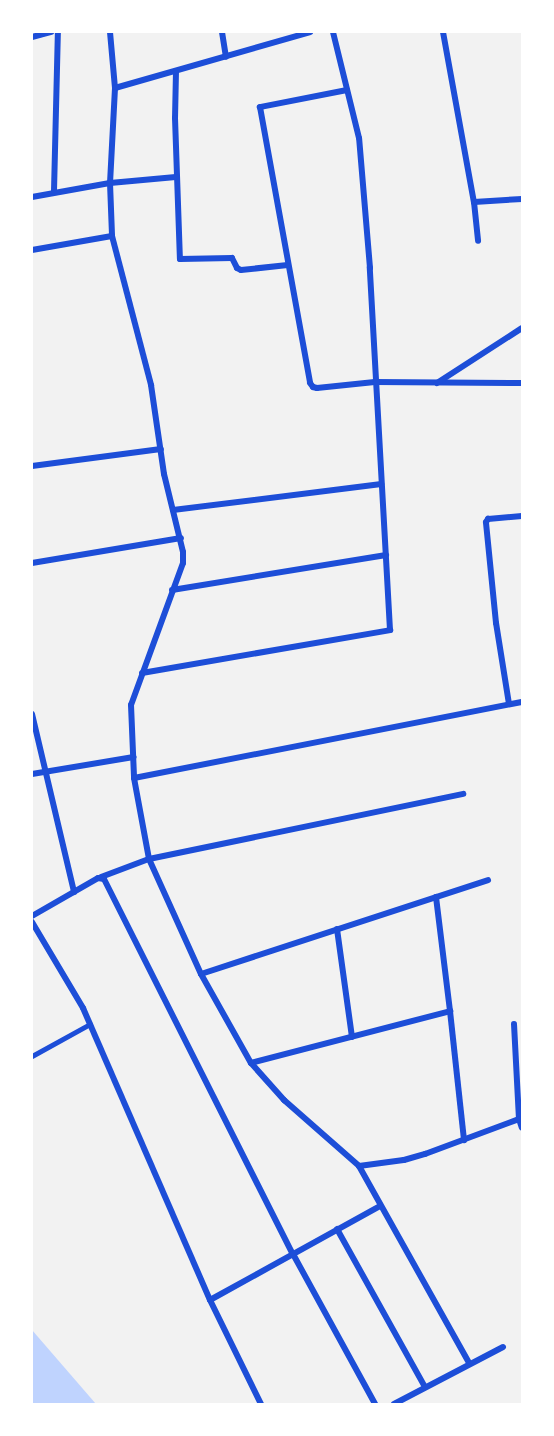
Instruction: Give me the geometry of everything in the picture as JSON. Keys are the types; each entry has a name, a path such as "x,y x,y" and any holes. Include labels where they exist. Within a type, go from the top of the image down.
{"street":[{"path":"32,37 51,32"},
{"path":"54,191 58,32"},
{"path":"110,32 115,88 110,183 112,236 151,385 160,449 181,538 183,563 131,705 134,778 149,860 201,974 251,1063 284,1100 359,1166 469,1363"},
{"path":"222,32 226,57"},
{"path":"115,88 310,32"},
{"path":"142,673 386,632 392,624 381,484 370,268 361,161 358,138 333,32"},
{"path":"443,32 474,202 478,241"},
{"path":"176,71 176,177 180,260 232,258 237,268 241,270 288,266"},
{"path":"347,90 260,107 288,266 313,387 375,382 522,383"},
{"path":"32,197 54,191 110,183 176,177"},
{"path":"474,202 522,199"},
{"path":"32,250 112,236"},
{"path":"436,384 522,328"},
{"path":"32,466 160,449"},
{"path":"174,510 381,484"},
{"path":"509,704 496,623 486,522 488,519 522,516"},
{"path":"32,563 181,538"},
{"path":"172,590 386,555"},
{"path":"134,778 522,702"},
{"path":"32,714 74,892"},
{"path":"32,774 134,757"},
{"path":"32,916 101,877 149,860 464,794"},
{"path":"101,877 293,1254 375,1404"},
{"path":"201,974 488,880"},
{"path":"436,897 464,1140"},
{"path":"32,922 90,1024 210,1300 261,1404"},
{"path":"337,929 352,1037"},
{"path":"251,1063 450,1011"},
{"path":"514,1024 519,1119 522,1128"},
{"path":"359,1166 404,1160 519,1119"},
{"path":"210,1300 380,1206"},
{"path":"337,1229 425,1387"},
{"path":"394,1404 503,1347"}],"lane":[{"path":"32,1056 90,1024"}],"water":[{"path":"32,1330 96,1404 32,1404"}]}
